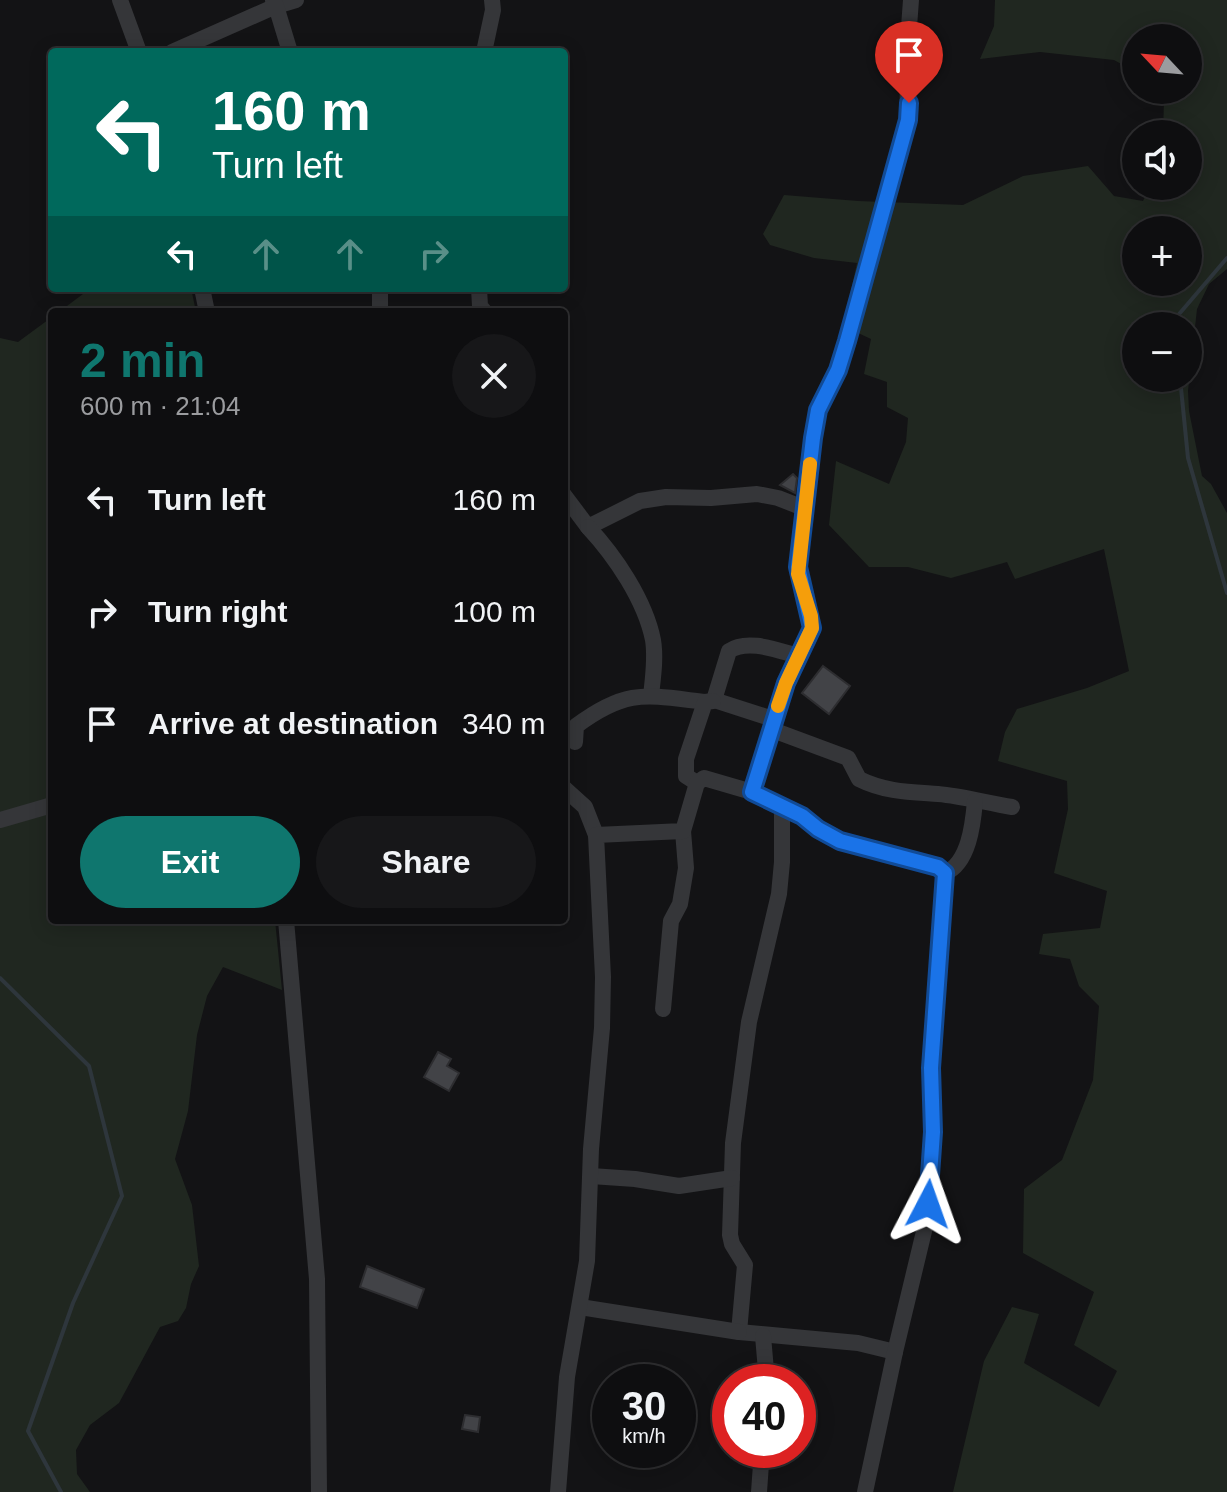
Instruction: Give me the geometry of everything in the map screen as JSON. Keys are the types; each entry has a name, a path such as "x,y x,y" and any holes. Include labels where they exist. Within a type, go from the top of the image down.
{"street":[{"path":"120,0 138,48"},
{"path":"180,48 275,3 296,0"},
{"path":"485,48 493,10 492,0"},
{"path":"752,792 772,724 812,628 798,574 816,417 843,356 908,120 907,54 911,0"},
{"path":"275,3 289,48"},
{"path":"588,527 640,501 666,497 711,498 757,494 806,509"},
{"path":"568,500 611,552 646,619 654,651 651,696"},
{"path":"697,783 686,776 686,759 693,731 729,651 736,646 749,645 799,656"},
{"path":"575,742 575,728 580,722 627,697 709,701 772,724 848,758 859,779 880,788 907,794 939,794 1012,807"},
{"path":"663,1009 671,921 680,904 686,868 683,831 697,783 704,778 752,792 802,816 840,841 938,867 945,873"},
{"path":"558,1492 567,1377 590,1225 603,998 596,835 585,807 568,792"},
{"path":"945,873 955,869 963,856 975,801"},
{"path":"0,820 48,806"},
{"path":"739,1332 745,1265 730,1235 733,1143 749,1022 779,894 783,852 782,807"},
{"path":"596,835 683,831"},
{"path":"865,1492 927,1213 933,1132 931,1068 945,873"},
{"path":"286,924 317,1279 319,1492"},
{"path":"591,1176 679,1186 732,1178"},
{"path":"580,1307 763,1336 858,1343 895,1352"},
{"path":"763,1336 765,1364"},
{"path":"759,1492 761,1468"}],"shaded area":[{"path":"995,0 1227,0 1227,269 1209,284 1197,312 1122,312 1122,392 1188,392 1202,476 1211,484 1227,513 1227,1492 953,1492 984,1361 1012,1307 1039,1314 1024,1363 1099,1407 1117,1371 1074,1345 1094,1292 1023,1253 1024,1189 1062,1160 1093,1080 1099,1006 1079,986 1070,959 1039,954 1043,934 1100,928 1107,891 1054,873 1068,809 1067,781 998,761 1005,732 1017,709 1087,688 1129,671 1104,549 1015,579 1007,562 951,578 908,567 869,567 829,525 836,461 889,484 906,442 908,418 887,407 887,382 864,374 871,339 843,326 857,263 814,258 770,245 763,234 784,195 963,205 1023,176 1088,166 1114,196 1122,200 1202,200 1202,120 1163,120 1164,104 1202,104 1202,24 1122,24 1122,64 1114,60 1040,52 980,59 994,26"},
{"path":"86,292 192,292 195,308 64,308"},
{"path":"48,320 48,924 275,924 282,990 223,967 207,996 197,1035 188,1111 175,1159 192,1205 199,1266 186,1308 178,1321 160,1327 119,1403 90,1425 76,1450 77,1474 90,1492 0,1492 0,338 18,342"}],"building":[{"path":"793,474 797,478 795,493 780,485"},
{"path":"823,666 850,686 829,714 802,693"},
{"path":"438,1052 451,1059 447,1066 459,1073 449,1091 424,1077"},
{"path":"367,1266 424,1289 417,1308 360,1287"},
{"path":"465,1415 480,1417 478,1432 462,1429"}],"waterway":[{"path":"1181,312 1227,258"},
{"path":"1181,392 1188,458 1227,593"},
{"path":"0,978 89,1066 122,1196 73,1303 28,1431 61,1492"}],"slow traffic":[{"path":"778,706 812,628 798,574 810,464"}],"route":[{"path":"909,103 908,120 847,341 838,370 816,417 798,567 812,628 786,683 752,792 802,816 840,841 938,867 945,873 931,1068 933,1132 928,1204"}]}
